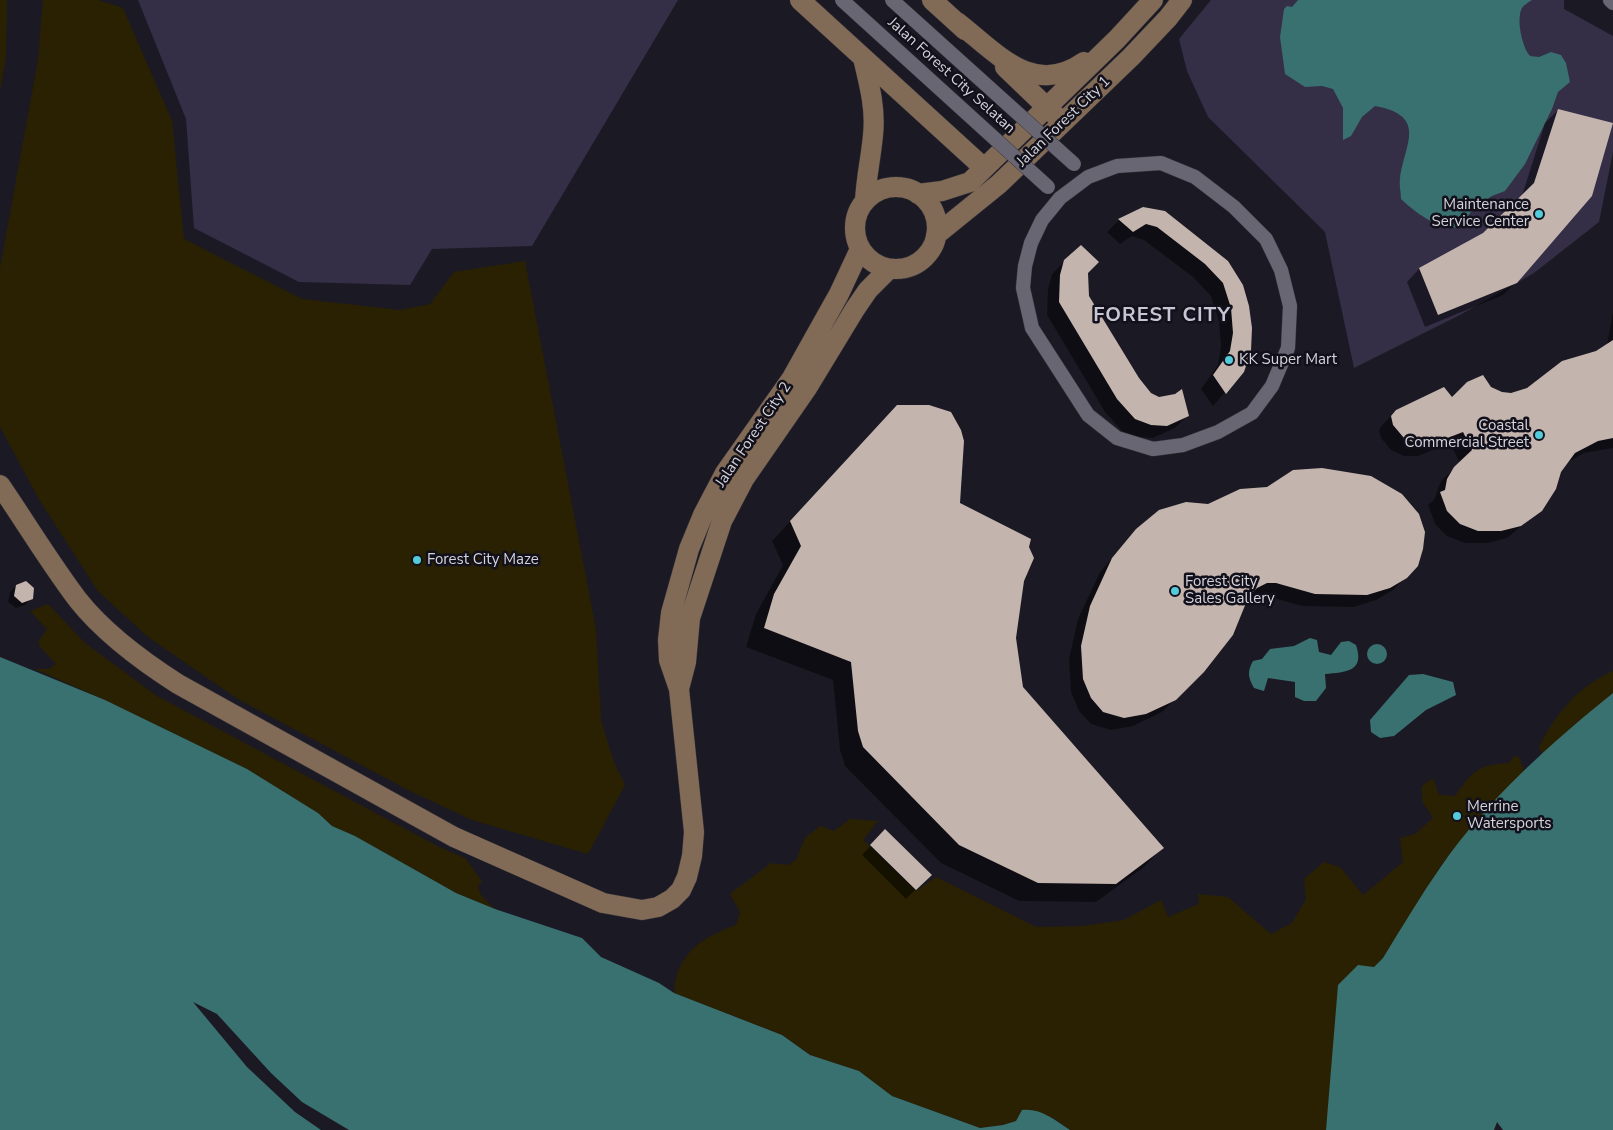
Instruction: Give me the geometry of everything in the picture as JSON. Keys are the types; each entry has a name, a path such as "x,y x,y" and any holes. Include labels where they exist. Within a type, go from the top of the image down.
{"street":[{"path":"800,0 984,168"},
{"name":"Jalan Forest City Selatan","path":"842,0 1060,198"},
{"name":"Jalan Forest City Selatan","path":"892,0 1088,178"},
{"path":"932,0 1063,122"},
{"name":"Jalan Forest City 1","path":"1047,107 1117,39 1153,0"},
{"name":"Jalan Forest City 1","path":"936,235 985,198 1131,58 1182,0"},
{"path":"1610,0 1613,3"},
{"path":"957,22 1009,62 1038,77 1054,77 1070,72 1117,39"},
{"path":"863,58 873,106 873,134 866,175 865,201 856,219 856,239 860,249 872,262 889,268 901,269 919,262 928,253 936,235 933,212 918,194 908,189 885,189 865,201"},
{"path":"918,194 959,187 970,182 1047,107"},
{"path":"1161,164 1195,177 1234,207 1266,239 1281,270 1290,306 1288,348 1272,386 1252,414 1218,432 1183,445 1153,449 1117,438 1088,415 1032,328 1023,288 1025,266 1031,243 1042,220 1060,198 1088,178 1117,166 1161,164"},
{"name":"Jalan Forest City 2","path":"679,689 670,660 668,640 671,613 689,549 725,473 792,378 839,294 860,249"},
{"name":"Jalan Forest City 2","path":"679,689 686,662 690,618 722,521 744,479 807,388 855,309 868,290 889,268"},
{"path":"0,485 79,601 114,637 150,666 178,684 454,837 603,903 642,910 658,907 672,899 680,890 687,877 692,856 694,832 679,689"}],"shaded area":[{"path":"138,0 678,0 532,246 432,249 410,285 299,282 194,228 186,119"},
{"path":"1211,0 1564,0 1564,9 1613,36 1613,152 1599,222 1534,273 1460,315 1354,368 1325,232 1208,117 1187,71 1179,39"},
{"path":"1298,0 1532,0 1523,7 1520,13 1521,33 1527,52 1530,56 1539,57 1551,52 1561,55 1566,63 1570,82 1558,92 1552,109 1525,164 1505,191 1492,196 1473,208 1462,227 1437,224 1414,211 1401,199 1400,179 1409,133 1408,125 1402,117 1392,111 1375,106 1362,117 1351,136 1343,140 1343,108 1333,89 1322,86 1305,87 1285,74 1280,37 1284,9 1287,6 1292,7"},
{"path":"1310,638 1317,640 1319,652 1331,655 1341,642 1349,641 1356,645 1358,661 1356,666 1346,671 1325,674 1326,688 1316,701 1304,701 1295,697 1295,682 1268,678 1264,691 1254,688 1249,674 1253,661 1262,659 1270,649 1294,646"},
{"path":"1373,644 1381,644 1387,650 1387,658 1381,664 1373,664 1367,658 1367,650"},
{"path":"0,657 105,700 247,769 318,813 332,826 355,836 456,893 495,909 582,938 601,957 659,983 674,993 782,1035 810,1055 859,1071 892,1096 980,1128 1016,1121 1022,1110 1029,1110 1042,1113 1070,1130 349,1130 302,1102 271,1073 217,1014 193,1002 247,1067 295,1112 321,1130 0,1130"},
{"path":"1423,674 1453,682 1456,695 1426,710 1394,736 1380,738 1371,732 1370,720 1409,675"},
{"path":"1613,693 1613,1130 1503,1130 1497,1122 1494,1130 1326,1130 1338,985 1358,965 1374,967 1383,958 1434,876 1479,817 1544,752"}],"sand":[{"path":"0,0 7,0 6,56 0,92"},
{"path":"43,0 98,0 123,8 172,121 184,239 302,299 400,310 430,304 454,272 525,261 596,629 601,721 614,762 625,785 588,854 472,820 410,791 238,699 148,637 98,591 40,501 0,427 0,268 38,60"},
{"path":"48,604 85,643 157,696 439,847 465,858 482,881 478,886 481,895 495,909 456,893 355,836 332,826 318,813 247,769 105,700 35,669 49,669 56,664 40,647 38,642 47,629 30,611"},
{"path":"1613,671 1613,693 1542,754 1539,747 1553,723 1569,702 1600,677"},
{"path":"1514,756 1519,757 1524,771 1479,819 1442,864 1383,958 1374,968 1369,968 1327,1118 1326,1130 1070,1130 1052,1117 980,1128 892,1096 859,1071 810,1055 782,1035 674,993 680,968 693,949 712,935 736,925 740,912 730,894 771,863 788,865 796,860 805,838 820,826 834,831 850,819 878,821 863,840 916,891 936,877 1036,927 1083,926 1124,920 1161,900 1168,917 1199,904 1198,894 1228,897 1271,934 1292,923 1306,899 1304,879 1324,862 1340,867 1363,895 1403,862 1400,838 1415,834 1433,818 1422,801 1422,786 1433,778 1439,795 1455,796 1477,771 1490,765 1509,763"}],"building":[{"name":"Maintenance Service Center","path":"1558,109 1613,123 1592,196 1517,283 1438,315 1419,268 1483,233 1534,183"},
{"path":"1143,207 1165,211 1228,261 1243,285 1249,306 1252,328 1251,351 1244,372 1226,394 1213,375 1230,351 1233,333 1231,308 1223,283 1205,264 1157,227 1146,224 1133,232 1118,219"},
{"path":"1081,245 1099,262 1088,273 1089,296 1139,378 1151,393 1159,397 1175,394 1182,389 1189,416 1167,426 1151,425 1135,419 1117,399 1059,302 1060,275 1064,260"},
{"name":"Coastal Commercial Street","path":"1613,340 1613,438 1598,441 1575,453 1561,472 1556,489 1542,511 1521,526 1501,531 1478,531 1460,524 1447,511 1440,492 1445,490 1447,479 1454,467 1472,450 1463,432 1432,444 1417,444 1404,438 1393,425 1391,416 1396,410 1444,387 1452,397 1467,382 1483,375 1491,387 1502,392 1511,393 1527,388 1562,361 1596,351"},
{"path":"897,405 929,405 951,412 961,430 964,441 960,503 1031,539 1029,547 1034,558 1024,581 1016,638 1023,687 1164,848 1116,884 1038,883 959,845 863,747 858,731 851,662 764,628 774,594 801,546 790,521"},
{"name":"Forest City Sales Gallery","path":"1322,468 1371,476 1402,494 1419,514 1425,532 1418,566 1407,578 1390,588 1367,595 1315,594 1276,583 1267,583 1257,588 1248,598 1233,635 1204,672 1176,700 1146,714 1124,718 1103,712 1091,698 1083,679 1081,646 1090,606 1112,558 1136,529 1159,510 1186,502 1208,504 1240,489 1267,487 1293,470"},
{"path":"26,581 34,588 33,599 22,603 14,596 16,585"},
{"path":"885,829 932,875 916,890 870,845"}],"place":[{"name":"Maintenance Service Center","path":"1539,214"},
{"name":"KK Super Mart","path":"1229,360"},
{"name":"Coastal Commercial Street","path":"1539,435"},
{"name":"Forest City Maze","path":"417,560"},
{"name":"Forest City Sales Gallery","path":"1175,591"},
{"name":"Merrine Watersports","path":"1457,816"}],"district":[{"name":"FOREST CITY","path":"1162,316"}]}
